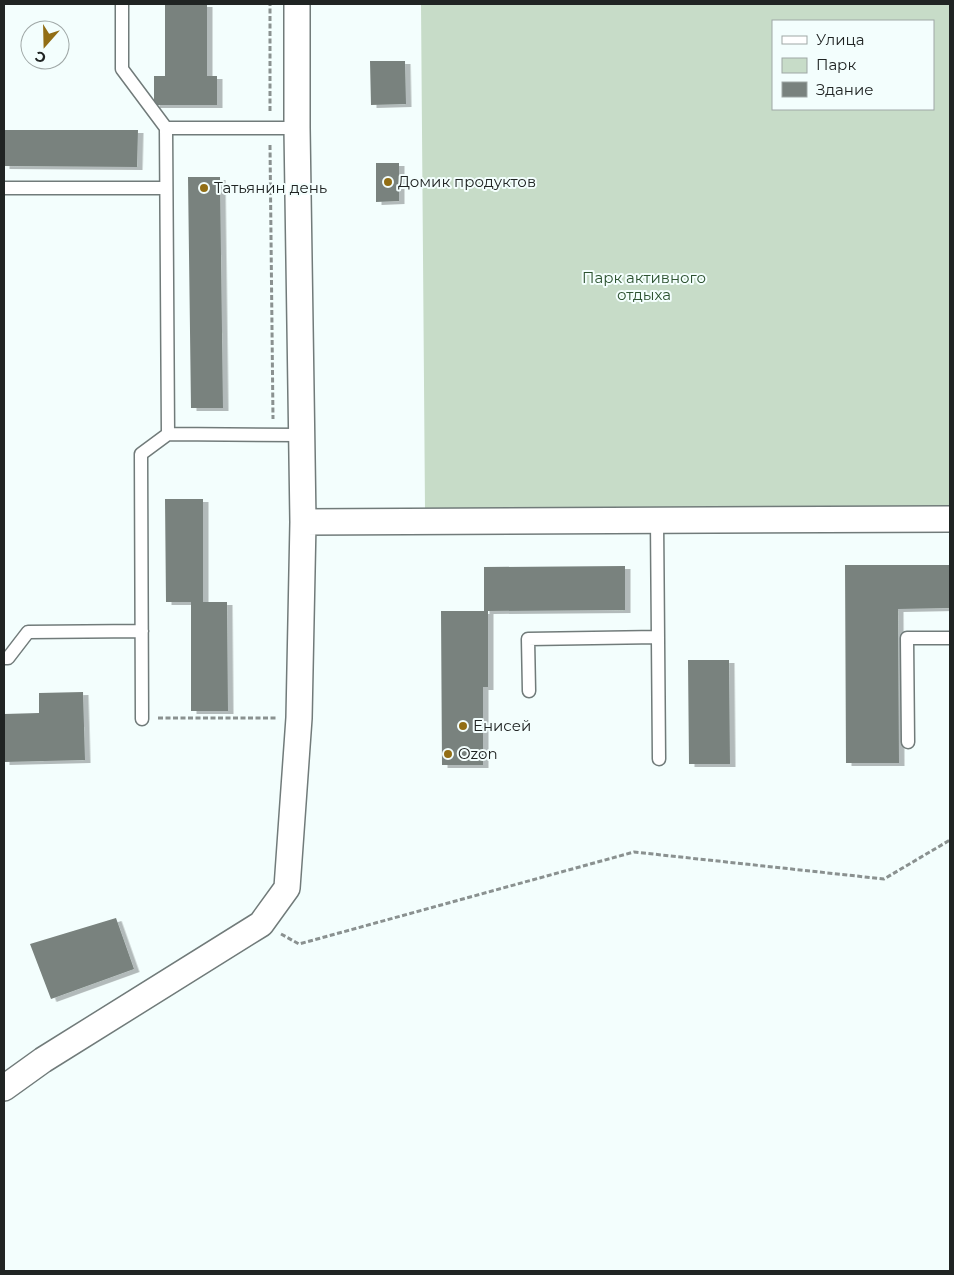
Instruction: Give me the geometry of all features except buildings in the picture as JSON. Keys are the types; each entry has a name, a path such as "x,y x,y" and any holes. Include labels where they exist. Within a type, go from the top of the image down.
{"street":[{"path":"4,1088 43,1060 261,924 287,888 298,718 303,522 297,4"},
{"path":"303,522 950,519"}],"lane":[{"path":"122,4 122,69 166,128 168,434"},
{"path":"166,128 297,128"},
{"path":"4,188 166,188"},
{"path":"142,718 141,454 168,434 301,435"},
{"path":"657,520 659,759"},
{"path":"4,658 8,658 28,632 142,630"},
{"path":"529,691 528,638 658,637"},
{"path":"908,742 907,638 950,638"}],"path":[{"path":"270,4 273,434"},
{"path":"142,718 298,718"},
{"path":"261,924 299,944 634,852 884,879 950,840"}],"green space":[{"name":"Парк активного отдыха","path":"421,4 950,4 950,506 425,509"}],"place":[{"name":"Домик продуктов","path":"388,182"},
{"name":"Татьянин день","path":"204,188"},
{"name":"Енисей","path":"463,726"},
{"name":"Ozon","path":"448,754"}]}
